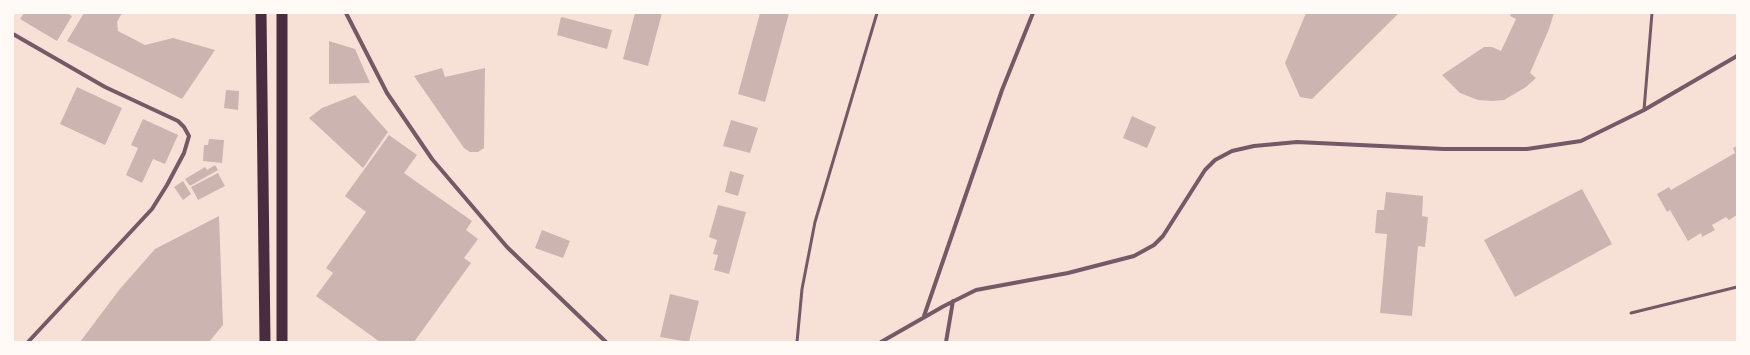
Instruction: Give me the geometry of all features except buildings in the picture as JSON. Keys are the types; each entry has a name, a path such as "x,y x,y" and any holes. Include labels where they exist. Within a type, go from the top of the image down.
{"highway":[{"path":"261,13 265,342"},
{"path":"282,13 282,342"}],"street":[{"path":"346,13 387,94 432,159 507,246 606,342"},
{"path":"924,317 1002,90 1033,13"},
{"path":"13,34 105,87 178,122 184,127 189,136 184,153 168,185 152,209 28,342"},
{"path":"881,342 953,301 976,290 1068,273 1134,256 1154,245 1163,236 1206,170 1215,160 1232,151 1254,146 1297,142 1444,149 1527,148 1581,141 1644,110 1737,56"},
{"path":"946,342 953,301"}],"lane":[{"path":"797,342 802,289 815,222 877,13"},
{"path":"1644,110 1652,13"},
{"path":"1631,314 1737,287"}]}
